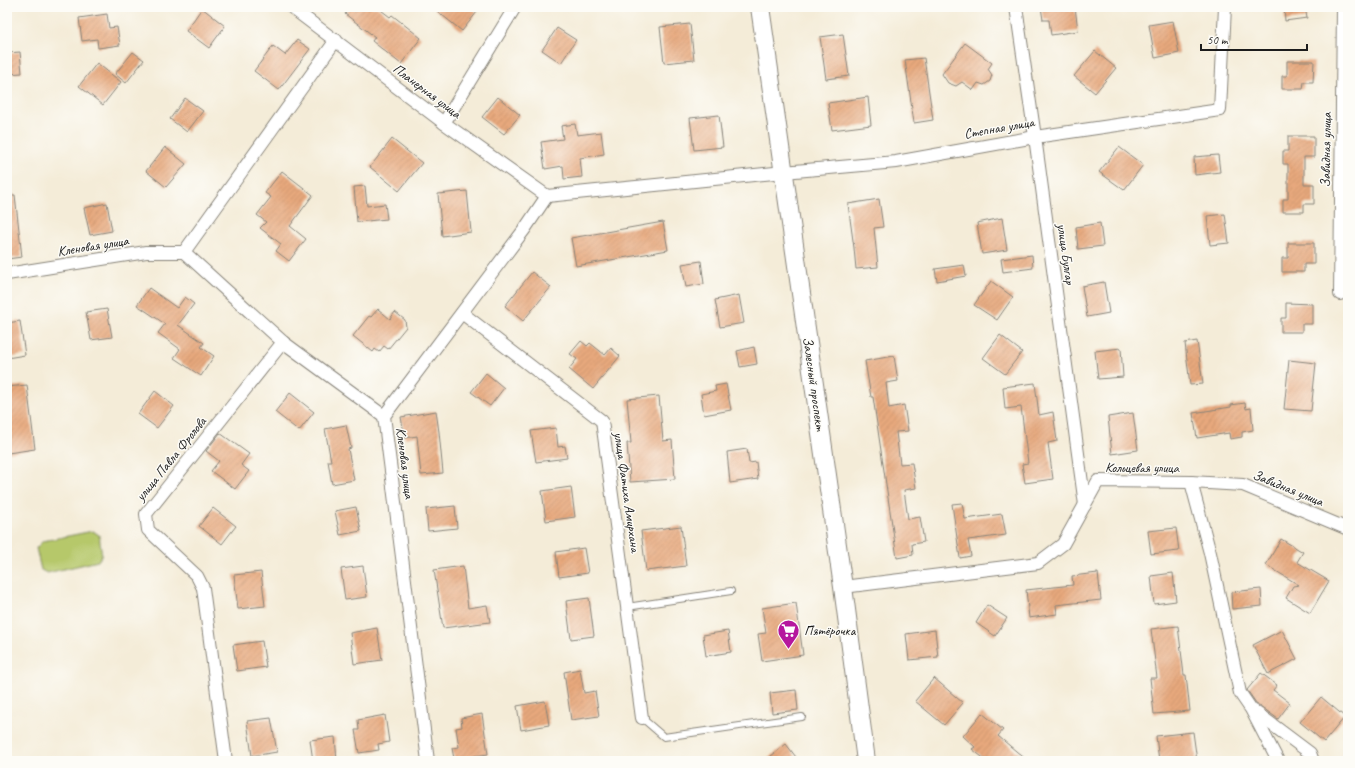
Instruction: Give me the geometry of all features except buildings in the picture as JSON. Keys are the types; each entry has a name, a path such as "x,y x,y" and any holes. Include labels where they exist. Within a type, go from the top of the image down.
{"main road":[{"name":"Залесный проспект","path":"760,7 843,587 866,761"}],"street":[{"name":"Планерная улица","path":"291,7 444,123 546,196"},
{"path":"444,123 515,7"},
{"name":"улица Булгар","path":"1016,7 1085,505"},
{"name":"Степная улица","path":"546,196 896,162 1035,137 1220,110 1225,7"},
{"name":"Завидная улица","path":"1340,294 1343,7"},
{"path":"336,40 184,252 283,342 384,416"},
{"name":"Кленовая улица","path":"428,761 384,416 524,230 546,196"},
{"name":"Кленовая улица","path":"7,274 146,252 184,252"},
{"name":"улица Фатиха Амирхана","path":"462,313 602,421 642,718"},
{"name":"улица Павла Фролова","path":"226,761 203,588 197,576 148,530 146,514 283,342"},
{"name":"Кольцевая улица","path":"843,587 1038,563 1063,544 1098,481 1191,482 1210,553 1240,693 1281,760"},
{"name":"Завидная улица","path":"1191,482 1243,485 1348,529"},
{"path":"1251,709 1310,753 1313,761"}],"lane":[{"path":"627,607 731,592"},
{"path":"642,718 664,737 802,717"}],"green space":[{"path":"93,531 99,535 102,555 98,561 47,573 41,570 36,548 43,541"}],"place":[{"name":"Пятёрочка","path":"789,650"}]}
